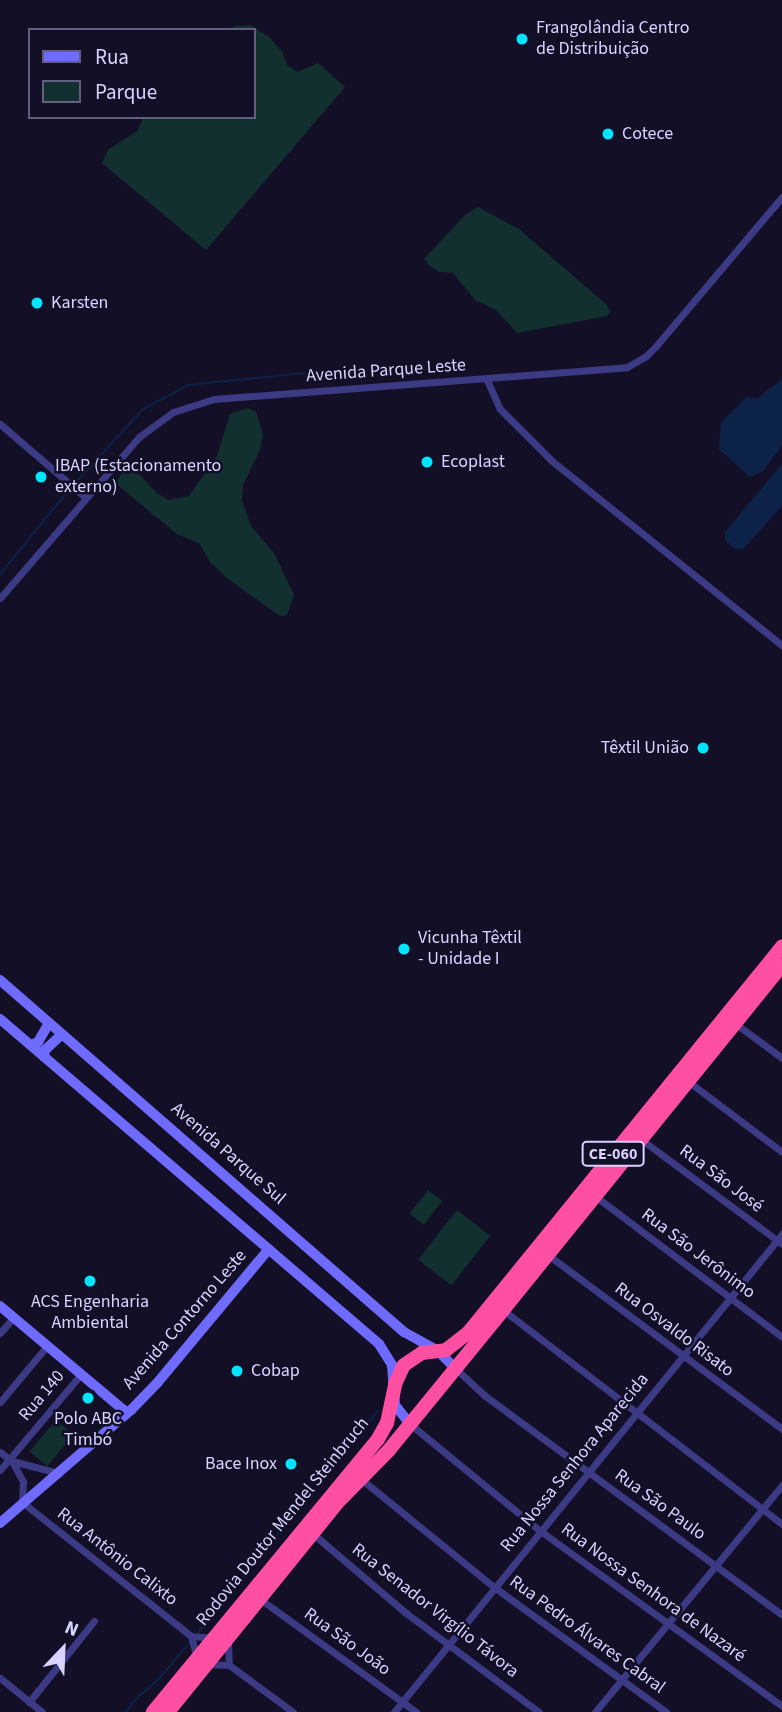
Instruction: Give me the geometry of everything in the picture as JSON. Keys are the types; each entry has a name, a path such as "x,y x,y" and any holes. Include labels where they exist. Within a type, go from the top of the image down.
{"highway":[{"name":"Rodovia Doutor Mendel Steinbruch","path":"168,1712 203,1661 378,1439 387,1423 395,1384 404,1365 422,1353 453,1345 476,1325 782,947"},
{"name":"Rodovia Doutor Mendel Steinbruch","path":"221,1638 260,1599 360,1478 410,1424 782,966"},
{"name":"Rodovia Doutor Mendel Steinbruch","path":"153,1712 203,1661"}],"street":[{"name":"Avenida Parque Leste","path":"0,598 145,431 173,412 200,402 615,370 636,363 664,337 782,197"},
{"path":"487,380 500,409 543,452 782,645"},
{"path":"0,424 86,498"},
{"name":"Avenida Parque Sul","path":"0,980 404,1332 437,1349 455,1368"},
{"path":"0,1019 379,1344 392,1365 395,1405 410,1424"},
{"path":"31,1045 38,1042 49,1023"},
{"path":"736,1024 782,1058"},
{"path":"44,1057 45,1050 62,1034"},
{"path":"689,1082 782,1152"},
{"name":"Rua São José","path":"642,1140 780,1240"},
{"name":"Rua São Jerônimo","path":"595,1196 782,1337"},
{"name":"Rua Nossa Senhora Aparecida","path":"394,1712 587,1471 780,1240"},
{"name":"Avenida Contorno Leste","path":"0,1523 60,1473 158,1382 269,1249"},
{"name":"Rua Osvaldo Risato","path":"548,1255 782,1429"},
{"path":"0,1307 127,1413"},
{"path":"503,1310 782,1524"},
{"path":"0,1334 13,1318"},
{"path":"0,1402 47,1346"},
{"name":"Rua São Paulo","path":"455,1368 484,1395 782,1615"},
{"name":"Rua 140","path":"0,1470 81,1374"},
{"name":"Rua Nossa Senhora de Nazaré","path":"410,1424 539,1530 782,1706"},
{"path":"0,1452 10,1460 23,1482 22,1502"},
{"path":"10,1460 60,1473"},
{"name":"Rua Pedro Álvares Cabral","path":"360,1478 494,1587 666,1712"},
{"path":"595,1712 782,1485"},
{"name":"Rua Antônio Calixto","path":"22,1502 191,1636"},
{"name":"Rua Senador Virgílio Távora","path":"313,1534 364,1579 539,1712"},
{"name":"Rua São João","path":"260,1599 416,1712"},
{"path":"29,1702 94,1621"},
{"path":"229,1665 221,1638 191,1636 203,1661 229,1665 293,1712"},
{"path":"0,1678 42,1712"}],"green space":[{"path":"251,25 256,28 231,28"},
{"path":"256,28 269,37 282,52 287,65 298,72 318,63 345,87 206,250 102,163 108,150 137,131 143,119 256,119"},
{"path":"478,207 519,229 607,305 610,311 607,316 517,333 496,310 475,300 453,273 439,272 430,266 424,259 465,215"},
{"path":"247,408 256,412 263,434 260,450 243,485 242,500 251,526 274,553 294,595 287,615 280,616 228,579 210,562 199,543 177,534 115,483 124,470 140,475 157,493 168,500 189,496 217,456 230,414"},
{"path":"428,1190 442,1201 424,1225 410,1214"},
{"path":"457,1210 490,1236 451,1286 418,1260"},
{"path":"56,1420 74,1435 47,1466 30,1451"}],"water":[{"path":"782,379 782,445 764,471 750,477 719,449 721,423 746,397 758,398"},
{"path":"782,464 782,506 743,549 735,549 725,540 725,532"}],"waterway":[{"path":"77,481 142,410 188,385 307,373"},
{"path":"0,574 69,490"},
{"path":"198,1633 378,1411"},
{"path":"126,1712 138,1697 159,1679 189,1643"}],"place":[{"name":"Frangolândia Centro de Distribuição","path":"522,39"},
{"name":"Cotece","path":"608,134"},
{"name":"Karsten","path":"37,303"},
{"name":"Ecoplast","path":"427,462"},
{"name":"IBAP (Estacionamento externo)","path":"41,477"},
{"name":"Têxtil União","path":"703,748"},
{"name":"Vicunha Têxtil - Unidade I","path":"404,949"},
{"name":"ACS Engenharia Ambiental","path":"90,1281"},
{"name":"Cobap","path":"237,1371"},
{"name":"Polo ABC Timbó","path":"88,1398"},
{"name":"Bace Inox","path":"291,1464"}]}
